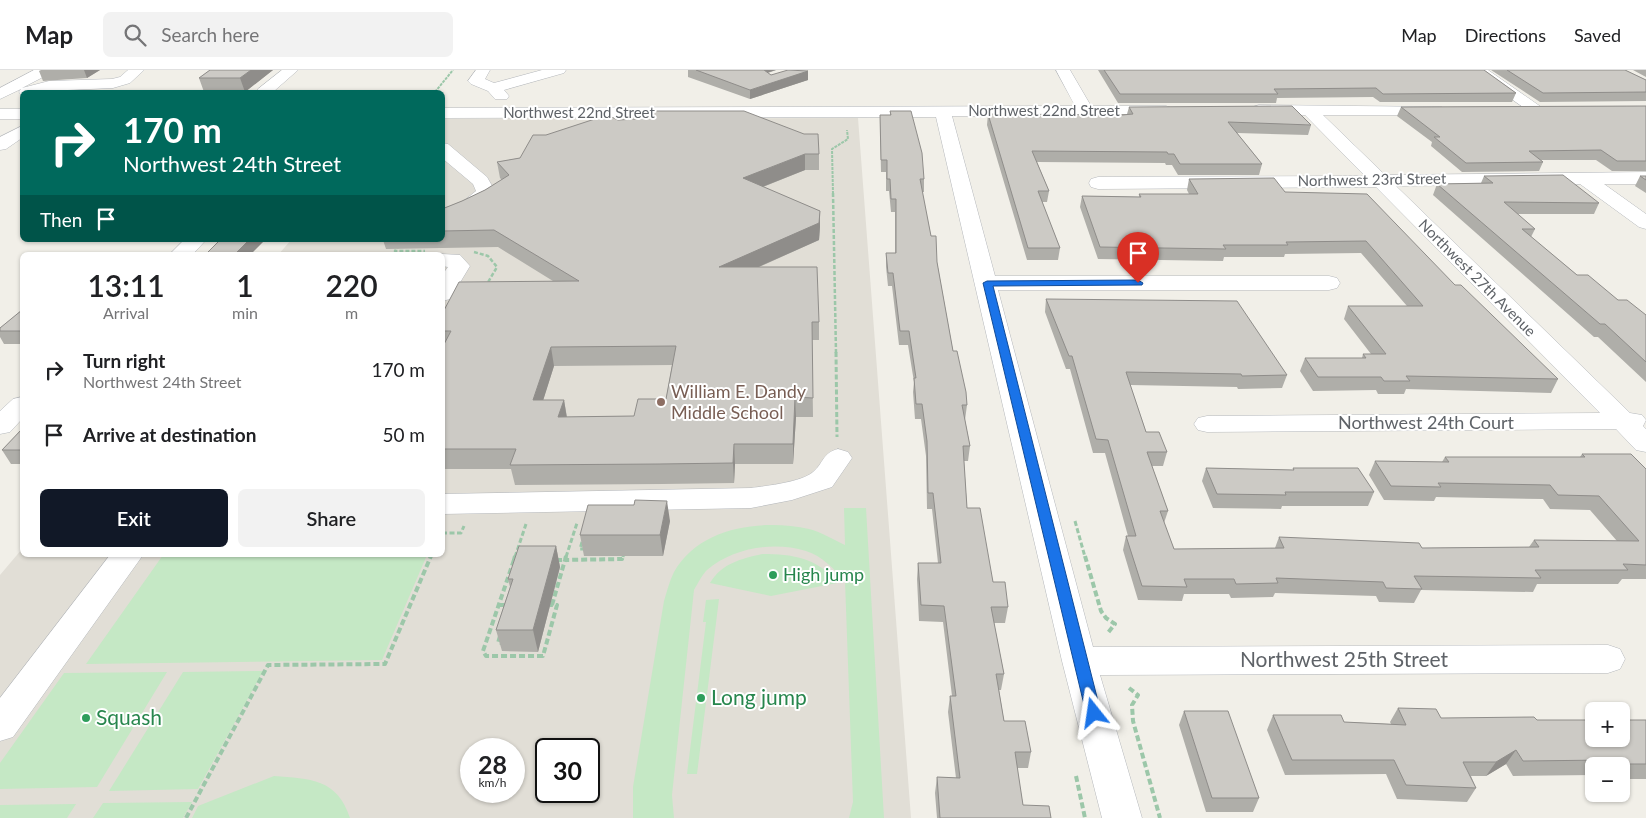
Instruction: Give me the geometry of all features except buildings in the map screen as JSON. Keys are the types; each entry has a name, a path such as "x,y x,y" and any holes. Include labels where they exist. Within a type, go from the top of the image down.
{"street":[{"path":"0,94 46,70"},
{"path":"32,90 38,88 49,90 95,86 125,80 137,70"},
{"path":"266,90 290,70"},
{"path":"483,70 476,80 493,88 505,100 497,113"},
{"path":"493,88 559,70"},
{"path":"1063,70 1085,111"},
{"path":"1478,70 1536,109"},
{"path":"2,112 20,97"},
{"path":"2,112 20,105"},
{"path":"1507,109 1556,109"},
{"path":"1241,110 1448,110"},
{"name":"Northwest 27th Avenue","path":"1309,110 1379,180 1634,421 1646,444"},
{"name":"Northwest 22nd Street","path":"445,114 845,117 943,112 1183,111"},
{"path":"2,112 20,114"},
{"path":"943,112 987,283 1079,661 1122,818"},
{"path":"0,145 20,132"},
{"path":"445,151 480,181 486,191 478,202 461,213 445,216"},
{"path":"1584,178 1646,223"},
{"name":"Northwest 23rd Street","path":"1098,183 1646,178"},
{"path":"183,252 194,242"},
{"path":"445,260 452,260 459,266 445,289"},
{"path":"987,283 1329,283"},
{"path":"0,426 20,407"},
{"name":"Northwest 24th Court","path":"1207,424 1634,421"},
{"path":"445,504 752,498 792,491 822,480 838,458"},
{"path":"0,726 126,557"},
{"name":"Northwest 25th Street","path":"1079,661 1608,659"}],"path":[{"path":"437,90 453,70"},
{"path":"838,458 832,149 848,138 845,117"},
{"path":"534,503 483,651 486,656 542,656 557,605 543,605"},
{"path":"552,605 578,520 583,520"},
{"path":"584,535 580,549 585,549"},
{"path":"548,560 622,559 626,543"},
{"path":"186,818 268,665 384,664 430,557"},
{"path":"513,563 522,560"},
{"path":"513,563 519,565"},
{"path":"499,605 517,605"},
{"path":"496,614 502,613"},
{"path":"503,628 498,643 505,643"}],"shaded area":[{"name":"William E. Dandy Middle School","path":"858,118 911,818 0,818 0,575 20,551 20,557 445,557 445,252 281,252 289,242 445,242 445,119"}],"green space":[{"path":"844,508 866,508 884,818 849,818 853,802 845,581 817,556 806,551 793,548 767,547 754,548 717,562 707,570 694,590 672,795 674,818 633,818 633,787 664,601 674,572 685,557 700,544 734,529 753,526 791,526 809,529 845,545"},
{"name":"High jump","path":"762,554 794,556 812,562 837,580 837,583 771,596 710,583 726,566 739,560"},
{"path":"162,557 426,557 382,660 86,664"},
{"name":"Long jump","path":"719,599 697,774 687,774 706,622 703,622 706,600"},
{"path":"263,671 198,789 109,791 183,672"},
{"name":"Squash","path":"167,672 97,787 0,789 0,763 64,673"},
{"path":"274,776 299,778 321,783 338,795 350,818 192,818 198,806"},
{"path":"192,802 183,818 93,818 103,803"},
{"path":"76,804 67,818 0,818 0,805"}],"place":[{"name":"William E. Dandy Middle School","path":"661,402"},
{"name":"High jump","path":"773,575"},
{"name":"Long jump","path":"701,698"},
{"name":"Squash","path":"86,718"}],"route":[{"path":"1094,713 1079,661 987,283 1138,283"}]}
